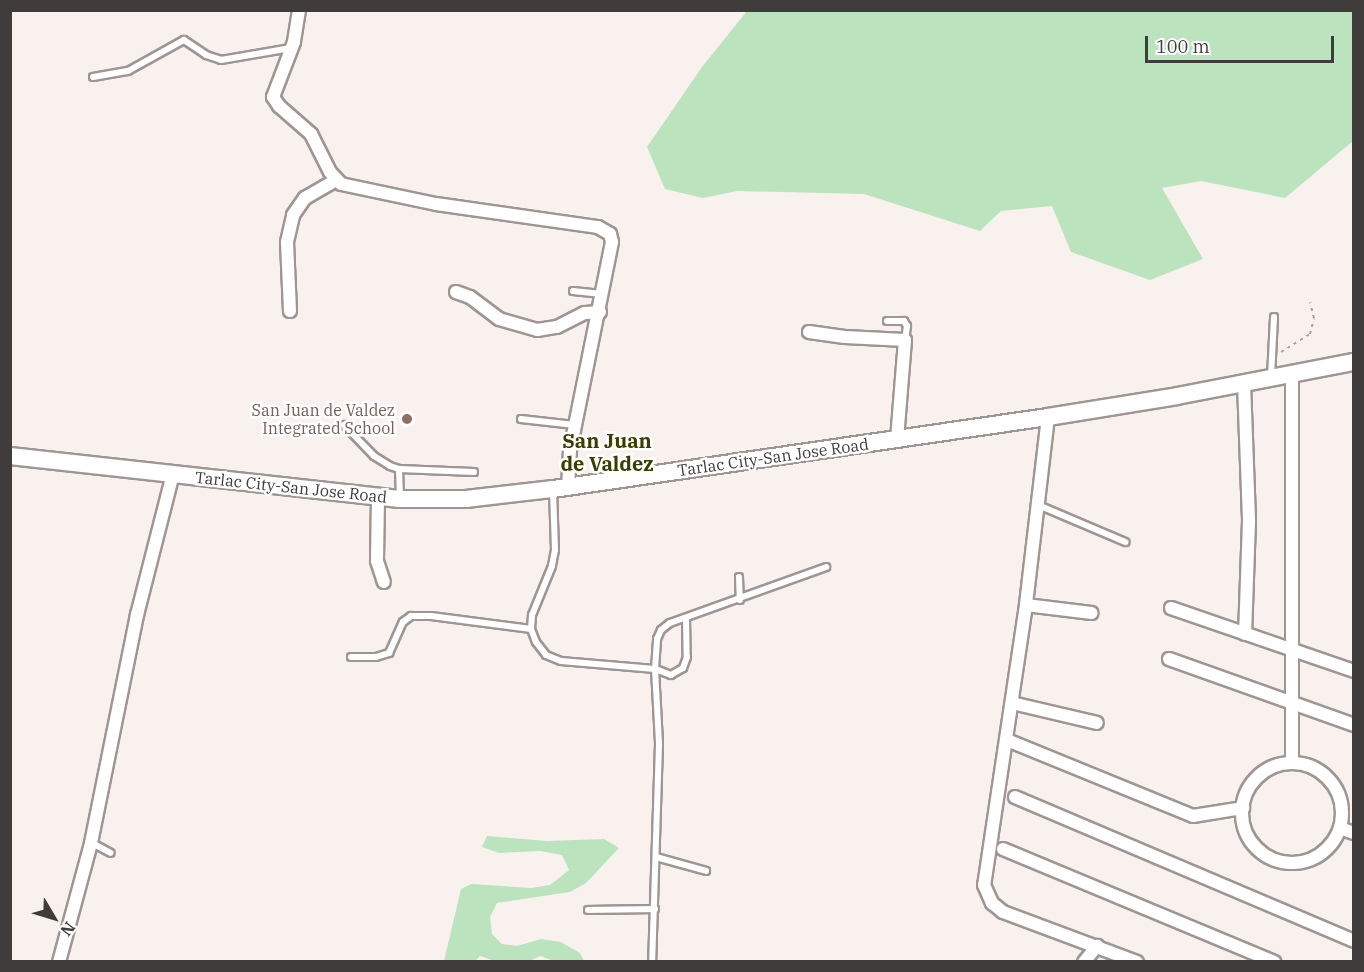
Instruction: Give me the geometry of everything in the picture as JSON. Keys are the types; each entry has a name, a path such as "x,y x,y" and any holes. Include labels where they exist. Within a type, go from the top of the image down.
{"main road":[{"name":"Tarlac City-San Jose Road","path":"10,456 378,497 466,499 560,488 1048,417 1353,362"}],"street":[{"path":"299,10 292,48 274,90 274,101 311,134 336,180 352,188 436,204 602,228 610,234 612,242 600,312 560,488"},
{"path":"290,310 287,242 293,215 305,198 336,180"},
{"path":"456,292 476,302 499,319 537,330 557,327 585,312 600,312"},
{"path":"809,332 845,337 905,340 897,439"},
{"path":"1282,375 1292,650 1292,763"},
{"path":"1244,383 1249,521 1245,634"},
{"path":"1048,417 1026,605 1007,740 984,876 986,894 992,903 1003,912 1137,962"},
{"path":"59,962 91,843 137,615 173,474"},
{"path":"378,497 377,561 384,582"},
{"path":"1026,605 1092,613"},
{"path":"1171,608 1353,671"},
{"path":"1169,659 1353,725"},
{"path":"1012,703 1097,723"},
{"path":"1007,740 1193,816 1243,808"},
{"path":"1292,763 1303,764 1322,772 1336,788 1342,808 1340,828 1336,838 1322,854 1303,862 1282,862 1263,854 1249,838 1245,829 1243,808 1249,788 1263,773 1292,763"},
{"path":"1015,797 1353,941"},
{"path":"1340,828 1353,833"},
{"path":"1003,849 1274,962"},
{"path":"1084,962 1097,946"}],"lane":[{"path":"93,77 128,71 184,40 206,56 226,61 292,48"},
{"path":"573,291 603,294"},
{"path":"1274,317 1282,375"},
{"path":"887,321 904,321 907,326 905,340"},
{"path":"521,419 575,425"},
{"path":"344,425 374,456 399,469 474,472"},
{"path":"399,469 400,499"},
{"path":"560,488 553,560 535,607 531,629 540,649 553,658 593,665 655,669 671,675 683,668 687,657 686,618"},
{"path":"1038,505 1125,542"},
{"path":"652,962 659,744 655,669 657,643 661,630 670,623 740,600 826,567"},
{"path":"738,577 740,600"},
{"path":"351,657 376,657 389,653 403,622 411,616 431,616 531,629"},
{"path":"91,843 111,853"},
{"path":"656,857 706,870"},
{"path":"588,910 655,909"}],"path":[{"path":"1282,375 1279,358 1282,351 1306,338 1313,326 1314,318 1310,302"}],"green space":[{"path":"747,11 1353,11 1353,141 1285,198 1201,181 1162,188 1203,259 1150,280 1071,252 1052,206 1001,211 980,231 864,194 737,191 703,198 665,189 647,147 702,67"},
{"path":"487,836 547,841 604,839 619,848 586,883 570,892 497,903 490,917 492,934 502,944 517,946 541,939 561,942 580,953 584,961 554,961 540,956 530,961 495,961 480,956 475,961 444,961 461,889 471,884 531,888 550,885 569,870 562,855 540,851 499,853 482,847"}],"place":[{"name":"San Juan de Valdez Integrated School","path":"407,419"}],"district":[{"name":"San Juan de Valdez","path":"607,452"}]}
